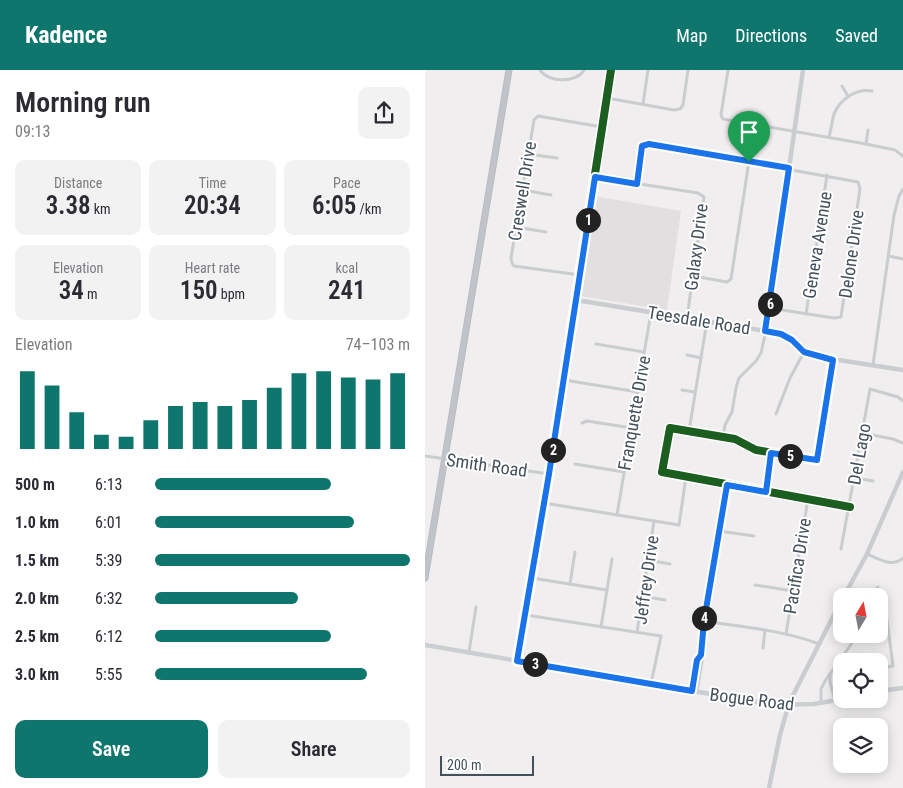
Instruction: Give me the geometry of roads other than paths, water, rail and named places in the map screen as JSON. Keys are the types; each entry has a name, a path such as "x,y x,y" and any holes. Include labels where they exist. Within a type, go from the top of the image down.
{"highway":[{"path":"425,578 509,70"}],"main road":[{"name":"Bogue Road","path":"425,645 775,705 788,706 833,701"},
{"path":"888,690 903,688"}],"street":[{"path":"540,70 547,77 557,79 580,76 583,70"},
{"path":"517,661 564,380 611,70"},
{"path":"643,104 648,70"},
{"path":"607,98 674,110 680,109 683,105 688,70"},
{"path":"727,70 721,115 723,119 866,144 895,150 903,156"},
{"path":"723,437 725,425 732,412 735,388 739,378 756,361 761,353 803,70"},
{"path":"842,86 848,96"},
{"path":"829,137 834,114 848,96 862,91 873,90"},
{"name":"Creswell Drive","path":"580,275 514,266 511,258 534,120 538,116 602,127"},
{"path":"866,144 868,130"},
{"path":"637,184 642,146 649,144 827,175"},
{"path":"528,154 557,158"},
{"path":"693,276 727,282 731,279 749,162"},
{"name":"Delone Drive","path":"769,308 834,318 842,316 861,189 854,180 827,175"},
{"name":"Geneva Avenue","path":"806,314 827,175"},
{"name":"Galaxy Drive","path":"595,177 698,193 704,197 687,318"},
{"path":"873,366 894,215 903,189"},
{"path":"523,190 551,195"},
{"path":"516,227 547,232"},
{"path":"889,256 903,259"},
{"name":"Teesdale Road","path":"576,300 781,334 792,340 804,352 833,360 903,370"},
{"name":"Franquette Drive","path":"617,515 651,312"},
{"path":"689,431 707,321"},
{"path":"596,344 644,352"},
{"path":"776,414 790,378 804,352"},
{"path":"687,355 701,358"},
{"path":"833,360 817,460 756,450 735,439 670,428 661,472 850,507"},
{"path":"564,380 637,392"},
{"path":"682,390 695,392"},
{"name":"Del Lago","path":"841,549 870,390 898,397 903,401"},
{"path":"582,423 587,421 631,428"},
{"path":"862,433 893,439 903,443"},
{"path":"766,492 771,453"},
{"name":"Smith Road","path":"425,456 549,474"},
{"path":"575,464 624,472"},
{"path":"848,588 867,554 903,472"},
{"name":"Jeffrey Drive","path":"651,684 661,636 637,632 654,521 679,525 686,477"},
{"path":"855,478 873,481"},
{"path":"694,691 697,660 701,655 704,621 727,485"},
{"name":"Pacifica Drive","path":"786,634 808,499"},
{"path":"544,503 654,521"},
{"path":"719,530 754,536"},
{"path":"570,584 575,552"},
{"path":"867,554 886,562 895,563 903,558"},
{"path":"601,627 612,559"},
{"path":"648,560 670,564"},
{"path":"532,578 607,590"},
{"path":"755,585 793,591"},
{"path":"643,596 665,600"},
{"path":"469,652 476,607"},
{"path":"526,615 637,632"},
{"path":"769,788 779,735 788,706 833,620"},
{"path":"704,621 803,637 819,644"},
{"path":"888,628 893,666 888,667"},
{"path":"763,648 765,630"},
{"path":"821,703 821,689 833,671"},
{"path":"830,674 833,693"}]}
